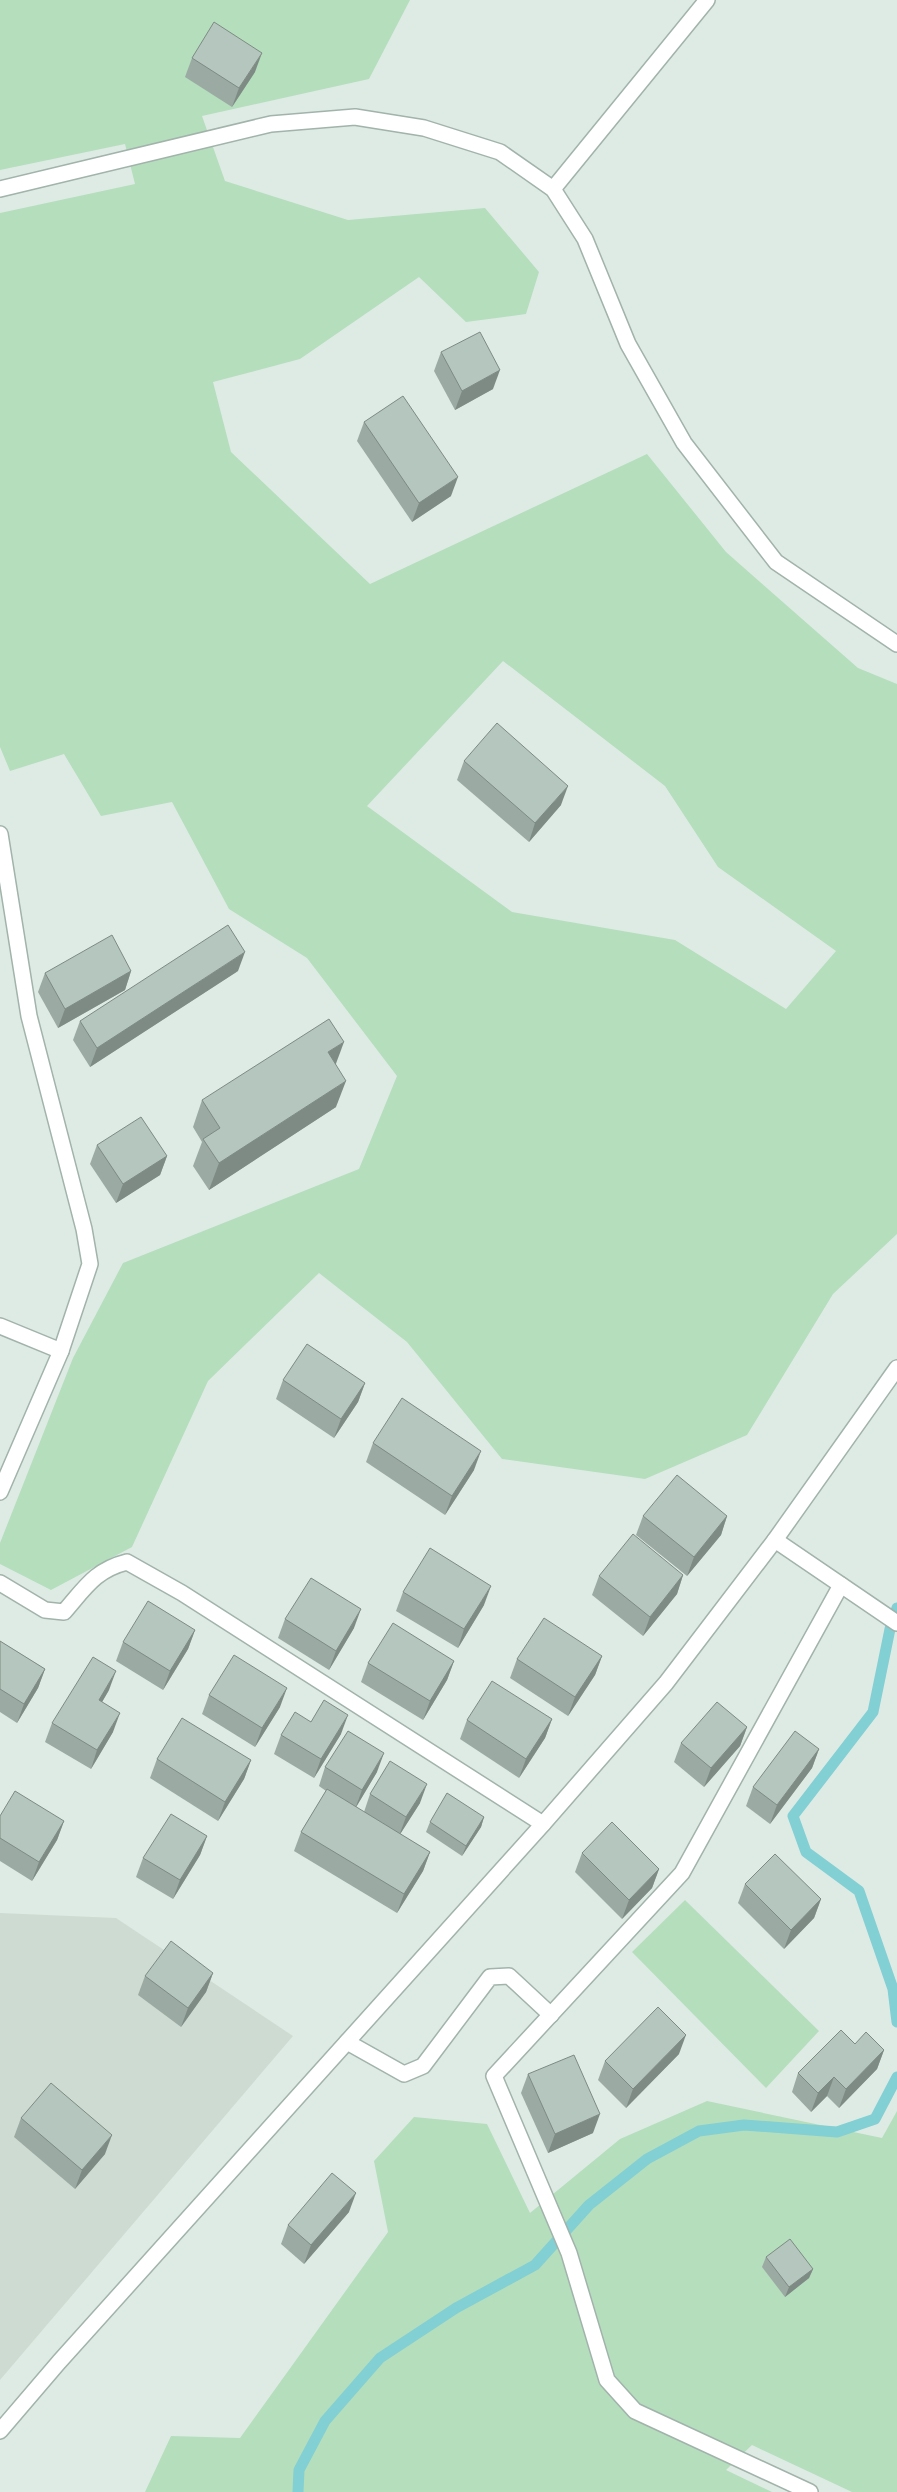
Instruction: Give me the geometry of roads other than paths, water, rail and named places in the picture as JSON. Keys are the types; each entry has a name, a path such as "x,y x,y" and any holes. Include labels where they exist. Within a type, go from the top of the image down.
{"street":[{"path":"553,189 706,0"},
{"path":"0,189 271,124 355,117 424,128 500,152 553,189 585,239 628,344 684,443 776,562 897,644"},
{"path":"0,834 5,902 29,1016 84,1229 90,1264 60,1351 0,1492"},
{"path":"0,1326 60,1351"},
{"path":"0,2431 59,2362 543,1824 666,1683 775,1540 897,1368"},
{"path":"775,1540 897,1623"},
{"path":"0,1582 45,1610 64,1612 92,1580 108,1566 127,1562 182,1593 543,1824"},
{"path":"810,2492 635,2411 607,2380 569,2253 494,2076 682,1873 841,1585"},
{"path":"347,2042 404,2074 422,2066 490,1977 509,1976 551,2015"}],"waterway":[{"path":"897,1608 890,1629 873,1712 793,1816 806,1852 859,1891 893,1989 897,2022"},
{"path":"298,2492 299,2470 325,2421 380,2358 456,2308 535,2265 589,2205 647,2159 699,2131 744,2125 837,2132 875,2119 897,2077"}]}
